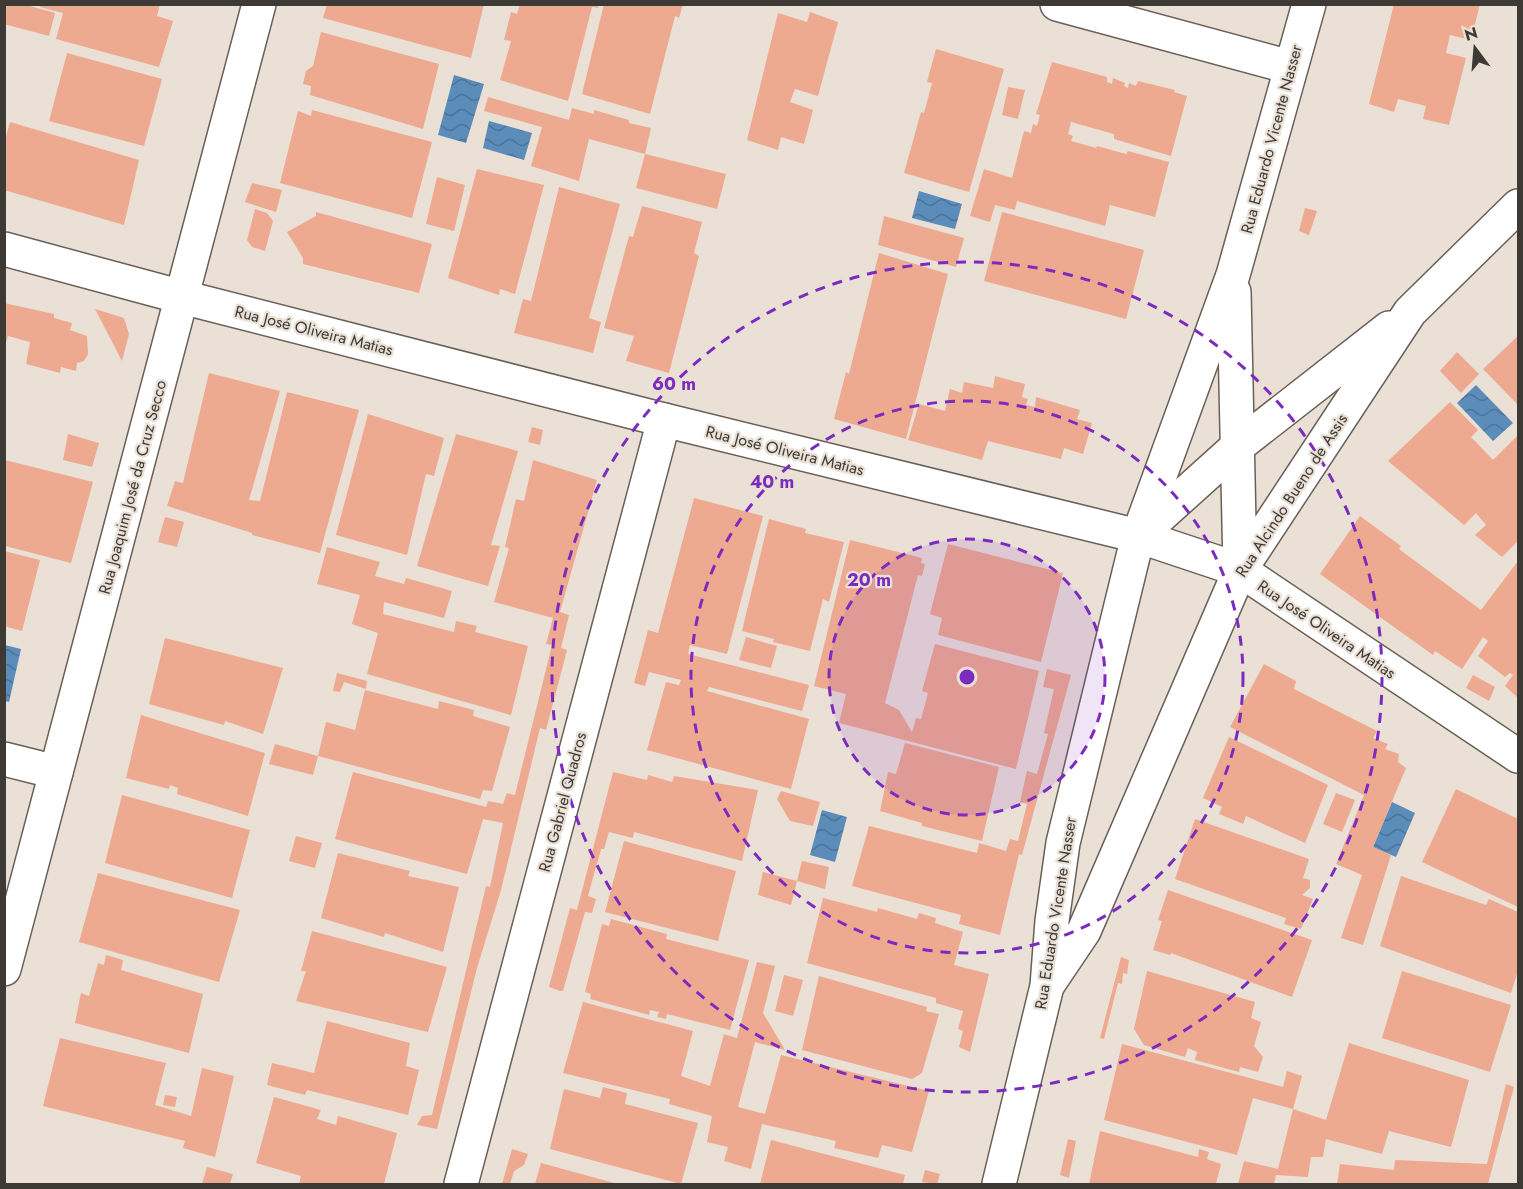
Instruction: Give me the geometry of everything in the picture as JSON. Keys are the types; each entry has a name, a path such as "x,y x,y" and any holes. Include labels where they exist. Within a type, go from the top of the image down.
{"street":[{"name":"Rua Joaquim José da Cruz Secco","path":"4,969 259,4"},
{"path":"1057,4 1290,68"},
{"name":"Rua Eduardo Vicente Nasser","path":"999,1185 1047,986 1052,921 1063,843 1138,536 1233,275 1309,4"},
{"name":"Rua Alcindo Bueno de Assis","path":"1047,986 1084,931 1240,570 1410,312 1518,206"},
{"name":"Rua José Oliveira Matias","path":"4,249 182,297 664,420 1138,536 1240,570 1518,756"},
{"name":"Rua Eduardo Vicente Nasser","path":"1233,275 1240,570"},
{"path":"1138,536 1238,446 1410,312"},
{"name":"Rua Gabriel Quadros","path":"461,1185 664,420"},
{"path":"4,759 56,772"}],"water":[{"path":"454,75 484,84 466,143 438,135"},
{"path":"489,121 532,133 524,160 483,148"},
{"path":"919,191 962,204 955,229 912,218"},
{"path":"1476,385 1513,423 1493,441 1457,403"},
{"path":"5,645 21,649 9,702 5,701"},
{"path":"1392,802 1415,813 1396,857 1373,847"},
{"path":"822,810 847,817 835,862 810,855"}],"building":[{"path":"4,4 23,4 55,13 49,36 4,24"},
{"path":"41,4 160,4 157,16 173,21 159,67 56,39 63,13 40,7"},
{"path":"327,4 484,4 471,58 323,18"},
{"path":"520,4 599,4 598,8 592,7 568,101 500,80 511,41 504,40 511,12 517,14"},
{"path":"604,4 683,4 679,18 675,16 650,114 582,94"},
{"path":"1394,4 1480,4 1471,40 1450,35 1446,53 1466,58 1449,125 1423,119 1426,106 1398,99 1394,112 1369,104"},
{"path":"810,12 838,22 818,96 795,89 790,102 813,110 804,144 781,137 778,150 747,140 778,13 807,22"},
{"path":"321,32 439,64 423,129 310,95 311,86 303,84 306,71 313,66"},
{"path":"936,49 1004,69 969,192 904,173 921,112 924,113 932,83 927,82"},
{"path":"67,53 162,79 144,146 49,121"},
{"path":"1052,62 1107,77 1107,82 1112,84 1113,78 1125,83 1124,86 1128,88 1129,83 1136,86 1138,81 1175,90 1174,92 1187,96 1171,156 1114,139 1114,134 1071,122 1068,134 1073,136 1071,141 1126,154 1128,151 1169,162 1155,217 1110,205 1105,226 1017,201 1015,210 995,205 990,222 970,216 984,169 1012,178 1024,131 1031,133 1033,124 1037,126 1040,115 1036,114"},
{"path":"1008,87 1025,90 1018,119 1002,115"},
{"path":"488,97 569,120 572,108 594,114 594,110 629,120 629,123 651,128 645,154 589,139 579,181 531,166 542,127 484,111"},
{"path":"312,110 432,142 412,218 280,183 298,111 311,116"},
{"path":"10,122 139,160 124,225 4,190 4,144"},
{"path":"645,154 726,174 717,209 636,188"},
{"path":"477,169 544,185 515,294 500,289 499,295 448,278"},
{"path":"437,177 465,185 454,231 426,224"},
{"path":"252,183 282,190 276,212 245,202"},
{"path":"559,187 620,204 589,318 601,322 593,353 514,333 523,299 531,301"},
{"path":"642,206 702,222 694,253 699,256 669,373 626,361 634,336 604,328 629,236 633,237"},
{"path":"1305,208 1317,211 1309,235 1299,231"},
{"path":"255,209 267,213 273,221 265,251 252,247 247,240"},
{"path":"316,212 432,244 419,293 303,264 303,258 287,232 316,216"},
{"path":"1002,212 1144,250 1126,319 984,281"},
{"path":"884,216 964,238 956,267 878,245"},
{"path":"879,253 948,274 906,439 834,419 846,372 849,374"},
{"path":"4,303 54,314 54,318 72,323 70,330 87,336 88,354 84,361 77,363 76,371 61,367 60,373 26,364 30,342 8,336 4,349"},
{"path":"95,309 124,318 129,334 122,361"},
{"path":"1518,336 1518,405 1483,369"},
{"path":"1457,352 1479,374 1461,393 1440,371"},
{"path":"209,373 280,391 249,500 260,501 287,392 359,410 320,553 252,535 252,533 167,506 175,481 183,483"},
{"path":"995,376 1025,384 1022,397 1028,399 1026,405 1035,407 1036,397 1080,410 1077,419 1092,423 1083,454 1064,448 1061,459 988,441 982,460 908,440 919,404 945,411 950,389 962,393 964,382 993,388"},
{"path":"1450,402 1478,430 1471,437 1493,460 1518,435 1518,541 1502,557 1475,535 1486,525 1476,513 1464,525 1388,461"},
{"path":"368,414 444,438 434,476 426,474 407,555 336,535"},
{"path":"532,427 543,430 540,445 528,442"},
{"path":"68,434 99,443 92,467 63,460"},
{"path":"456,434 518,451 491,545 500,546 488,586 417,566"},
{"path":"5,460 93,482 71,563 5,546"},
{"path":"533,460 597,480 560,612 569,615 561,648 567,650 546,730 540,728 501,890 477,968 437,1129 417,1125 422,1116 432,1115 486,886 490,887 503,823 483,819 467,874 335,839 353,772 486,807 488,801 503,804 507,793 515,795 552,645 546,644 553,618 494,602 509,548 505,547 516,499 524,501"},
{"path":"694,498 763,516 727,654 690,645 688,654 809,685 802,711 709,687 707,691 809,719 791,789 647,750 666,682 679,685 681,680 649,672 645,686 634,683 648,630 658,633"},
{"path":"1360,516 1401,546 1399,549 1481,610 1518,561 1518,698 1505,686 1513,675 1510,673 1505,677 1478,656 1488,641 1483,637 1462,669 1435,651 1433,655 1320,574"},
{"path":"165,517 184,522 177,547 158,542"},
{"path":"769,519 806,529 805,533 844,542 829,602 823,599 810,651 773,642 774,639 742,631"},
{"path":"850,540 922,558 921,563 925,564 922,576 918,575 885,703 899,710 912,732 916,718 921,719 928,693 922,691 935,644 1039,671 1016,769 839,723 846,694 814,686"},
{"path":"948,544 1063,573 1041,662 938,635 942,618 930,614"},
{"path":"327,547 380,562 375,576 404,584 406,578 452,591 444,618 384,602 383,614 454,632 456,621 477,626 475,632 528,646 511,715 367,674 378,633 352,624 360,595 317,584"},
{"path":"4,551 40,560 22,631 4,626"},
{"path":"746,637 777,646 771,668 739,660"},
{"path":"165,638 283,668 263,734 225,721 224,725 149,704"},
{"path":"1264,664 1296,681 1294,689 1377,731 1373,738 1388,744 1385,749 1399,754 1398,762 1406,768 1373,847 1391,855 1363,945 1341,938 1362,875 1336,864 1364,795 1230,727"},
{"path":"1047,669 1071,675 1022,855 1019,854 1000,935 959,924 961,915 852,886 869,826 977,853 979,843 1006,851 1010,839 1018,841 1027,804 1020,802 1027,771 1037,774 1048,734 1044,733 1054,689 1043,687"},
{"path":"337,673 367,681 366,689 344,682 340,692 333,691"},
{"path":"1473,675 1495,687 1489,701 1466,688"},
{"path":"365,690 438,709 439,701 474,710 473,716 510,727 492,791 483,790 480,799 318,756 326,722 355,730"},
{"path":"141,715 265,753 248,816 177,794 178,788 170,785 169,789 126,778"},
{"path":"1229,737 1328,785 1305,843 1246,816 1243,824 1219,814 1222,807 1203,798"},
{"path":"905,743 999,767 982,841 922,826 922,823 880,811 888,772 896,774"},
{"path":"275,744 318,756 313,775 269,764"},
{"path":"613,772 647,780 648,775 672,782 674,776 758,790 742,861 634,832 633,838 609,832 604,849 601,849 588,896 596,899 592,913 585,912 563,991 560,991 549,987 570,908 577,910"},
{"path":"1456,789 1518,819 1518,907 1422,862"},
{"path":"781,791 820,802 813,826 790,821 777,799"},
{"path":"1336,793 1355,800 1342,832 1323,824"},
{"path":"122,795 250,830 232,898 105,863"},
{"path":"1195,819 1309,859 1303,878 1310,880 1310,888 1302,895 1313,899 1301,929 1284,924 1286,918 1175,879"},
{"path":"296,836 322,843 315,868 289,861"},
{"path":"624,841 736,871 718,941 605,912"},
{"path":"338,853 410,871 408,876 459,887 443,952 385,933 384,937 321,918"},
{"path":"802,861 829,867 825,889 797,881"},
{"path":"763,872 797,881 791,905 758,895"},
{"path":"98,873 240,910 219,982 79,942"},
{"path":"1401,876 1486,905 1489,899 1518,912 1518,971 1511,993 1380,946"},
{"path":"1168,890 1312,940 1292,997 1171,953 1170,955 1153,950 1162,921 1158,920"},
{"path":"823,898 877,912 878,908 917,919 919,913 936,918 935,923 963,932 954,965 989,974 970,1052 959,1047 963,1031 958,1029 963,1011 936,1003 936,998 807,963"},
{"path":"611,919 667,934 666,939 749,960 730,1030 667,1014 666,1019 657,1017 659,1012 650,1010 649,1015 590,999 591,994 585,992 602,924 609,926"},
{"path":"312,931 447,967 428,1032 296,1001 306,971 301,971"},
{"path":"106,955 123,960 121,970 203,994 189,1053 75,1023 81,993 89,996 98,963 104,965"},
{"path":"1121,957 1129,960 1127,974 1123,973 1122,984 1118,983 1104,1039 1100,1038"},
{"path":"757,962 775,966 763,1013 785,1050 755,1042 738,1107 765,1114 781,1055 929,1091 912,1152 882,1145 878,1158 834,1148 836,1141 762,1124 751,1169 724,1161 728,1147 707,1142 712,1116 669,1104 670,1099 563,1073 583,1002 693,1031 681,1076 710,1086 724,1034 737,1038"},
{"path":"1147,971 1255,1002 1251,1018 1261,1022 1254,1046 1263,1057 1258,1072 1240,1067 1239,1072 1195,1060 1197,1052 1188,1048 1185,1057 1144,1045 1134,1029"},
{"path":"1402,971 1511,1005 1490,1072 1382,1038"},
{"path":"784,975 803,980 793,1016 775,1011"},
{"path":"819,976 927,1007 926,1011 939,1014 922,1073 912,1079 802,1050"},
{"path":"327,1021 410,1043 406,1066 419,1070 408,1115 307,1090 305,1095 267,1085 272,1063 314,1073"},
{"path":"60,1038 166,1063 155,1105 191,1116 202,1068 234,1076 215,1157 183,1148 185,1141 43,1106"},
{"path":"1349,1043 1469,1080 1451,1147 1389,1131 1382,1154 1326,1139 1323,1157 1311,1157 1308,1177 1276,1175 1274,1184 1238,1184 1244,1161 1278,1169 1293,1109 1326,1120"},
{"path":"1122,1044 1283,1087 1287,1071 1302,1076 1293,1109 1253,1098 1237,1155 1104,1120"},
{"path":"1506,1084 1514,1087 1488,1184 1337,1184 1340,1164 1394,1170 1395,1160 1487,1164"},
{"path":"603,1087 627,1093 625,1104 698,1123 681,1184 550,1149 564,1089 600,1098"},
{"path":"165,1095 177,1097 175,1107 163,1105"},
{"path":"274,1097 321,1110 317,1119 336,1125 338,1116 397,1133 384,1184 299,1184 301,1176 256,1163"},
{"path":"1100,1131 1198,1157 1199,1149 1209,1152 1207,1159 1221,1164 1216,1184 1089,1184"},
{"path":"1068,1139 1076,1141 1069,1178 1060,1175"},
{"path":"771,1140 905,1175 903,1184 760,1184"},
{"path":"512,1149 528,1154 524,1165 514,1171 510,1184 502,1184"},
{"path":"541,1163 618,1184 535,1184"},
{"path":"207,1167 233,1174 230,1184 202,1184"},
{"path":"925,1170 940,1174 937,1184 922,1182"}]}
